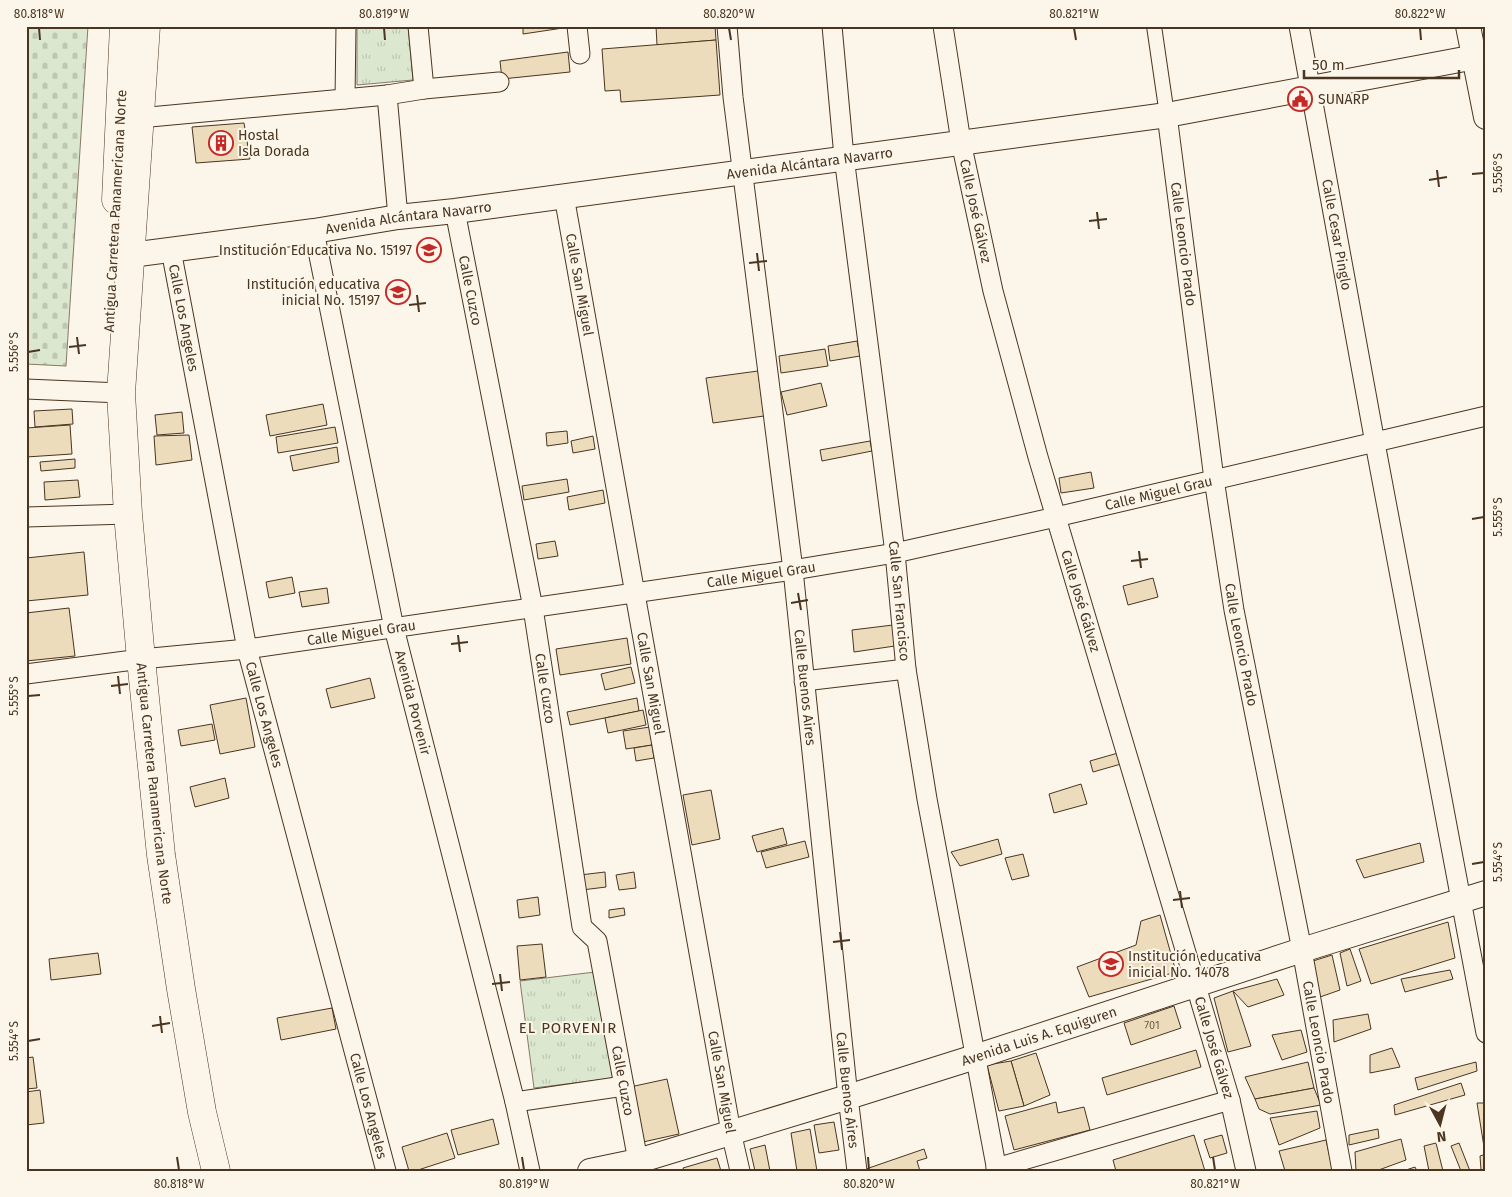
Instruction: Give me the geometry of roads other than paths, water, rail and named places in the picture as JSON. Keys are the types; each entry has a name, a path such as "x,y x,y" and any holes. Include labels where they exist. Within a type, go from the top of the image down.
{"main road":[{"name":"Antigua Carretera Panamericana Norte","path":"121,393 108,363 124,26"},
{"name":"Antigua Carretera Panamericana Norte","path":"146,26 121,393 128,514 161,855 181,989 201,1103 216,1171"}],"street":[{"path":"345,99 346,26"},
{"path":"418,26 424,89"},
{"path":"577,26 580,54"},
{"name":"Calle Buenos Aires","path":"727,26 733,97 793,570 857,1171"},
{"name":"Calle San Francisco","path":"832,26 844,157 895,553 906,669 927,800 996,1169"},
{"name":"Calle José Gálvez","path":"943,26 961,142 993,291 1038,457 1197,984 1230,1100 1246,1171"},
{"path":"1154,26 1167,115"},
{"name":"Calle Cesar Pinglo","path":"1299,26 1486,1033"},
{"path":"1468,26 1480,56 1486,117"},
{"name":"Avenida Alcántara Navarro","path":"131,255 314,231 398,217 455,211 844,157 1167,115 1480,56"},
{"path":"140,118 387,95 424,89 499,82"},
{"path":"387,95 398,217"},
{"name":"Calle Leoncio Prado","path":"1167,115 1214,479 1234,610 1302,950 1342,1171"},
{"name":"Calle San Miguel","path":"564,196 731,1132 740,1171"},
{"name":"Calle Cuzco","path":"455,211 533,608 582,927 597,941 638,1161"},
{"name":"Avenida Porvenir","path":"314,231 394,628 515,1102 530,1171"},
{"name":"Calle Los Angeles","path":"170,250 247,649 386,1171"},
{"path":"26,388 121,393"},
{"name":"Calle Miguel Grau","path":"26,674 141,659 247,649 793,570 895,553 1486,416"},
{"path":"26,516 128,514"},
{"path":"804,681 906,669"},
{"name":"Avenida Luis A. Equiguren","path":"590,1171 638,1161 848,1097 1302,950 1486,893"},
{"path":"515,1102 624,1086"},
{"path":"996,1169 1230,1100"}],"place":[{"name":"SUNARP","path":"1300,99"},
{"name":"Hostal Isla Dorada","path":"221,143"},
{"name":"Institución Educativa No. 15197","path":"429,250"},
{"name":"Institución educativa inicial No. 15197","path":"398,292"},
{"name":"Institución educativa inicial No. 14078","path":"1111,964"}],"district":[{"name":"EL PORVENIR","path":"568,1028"}]}
